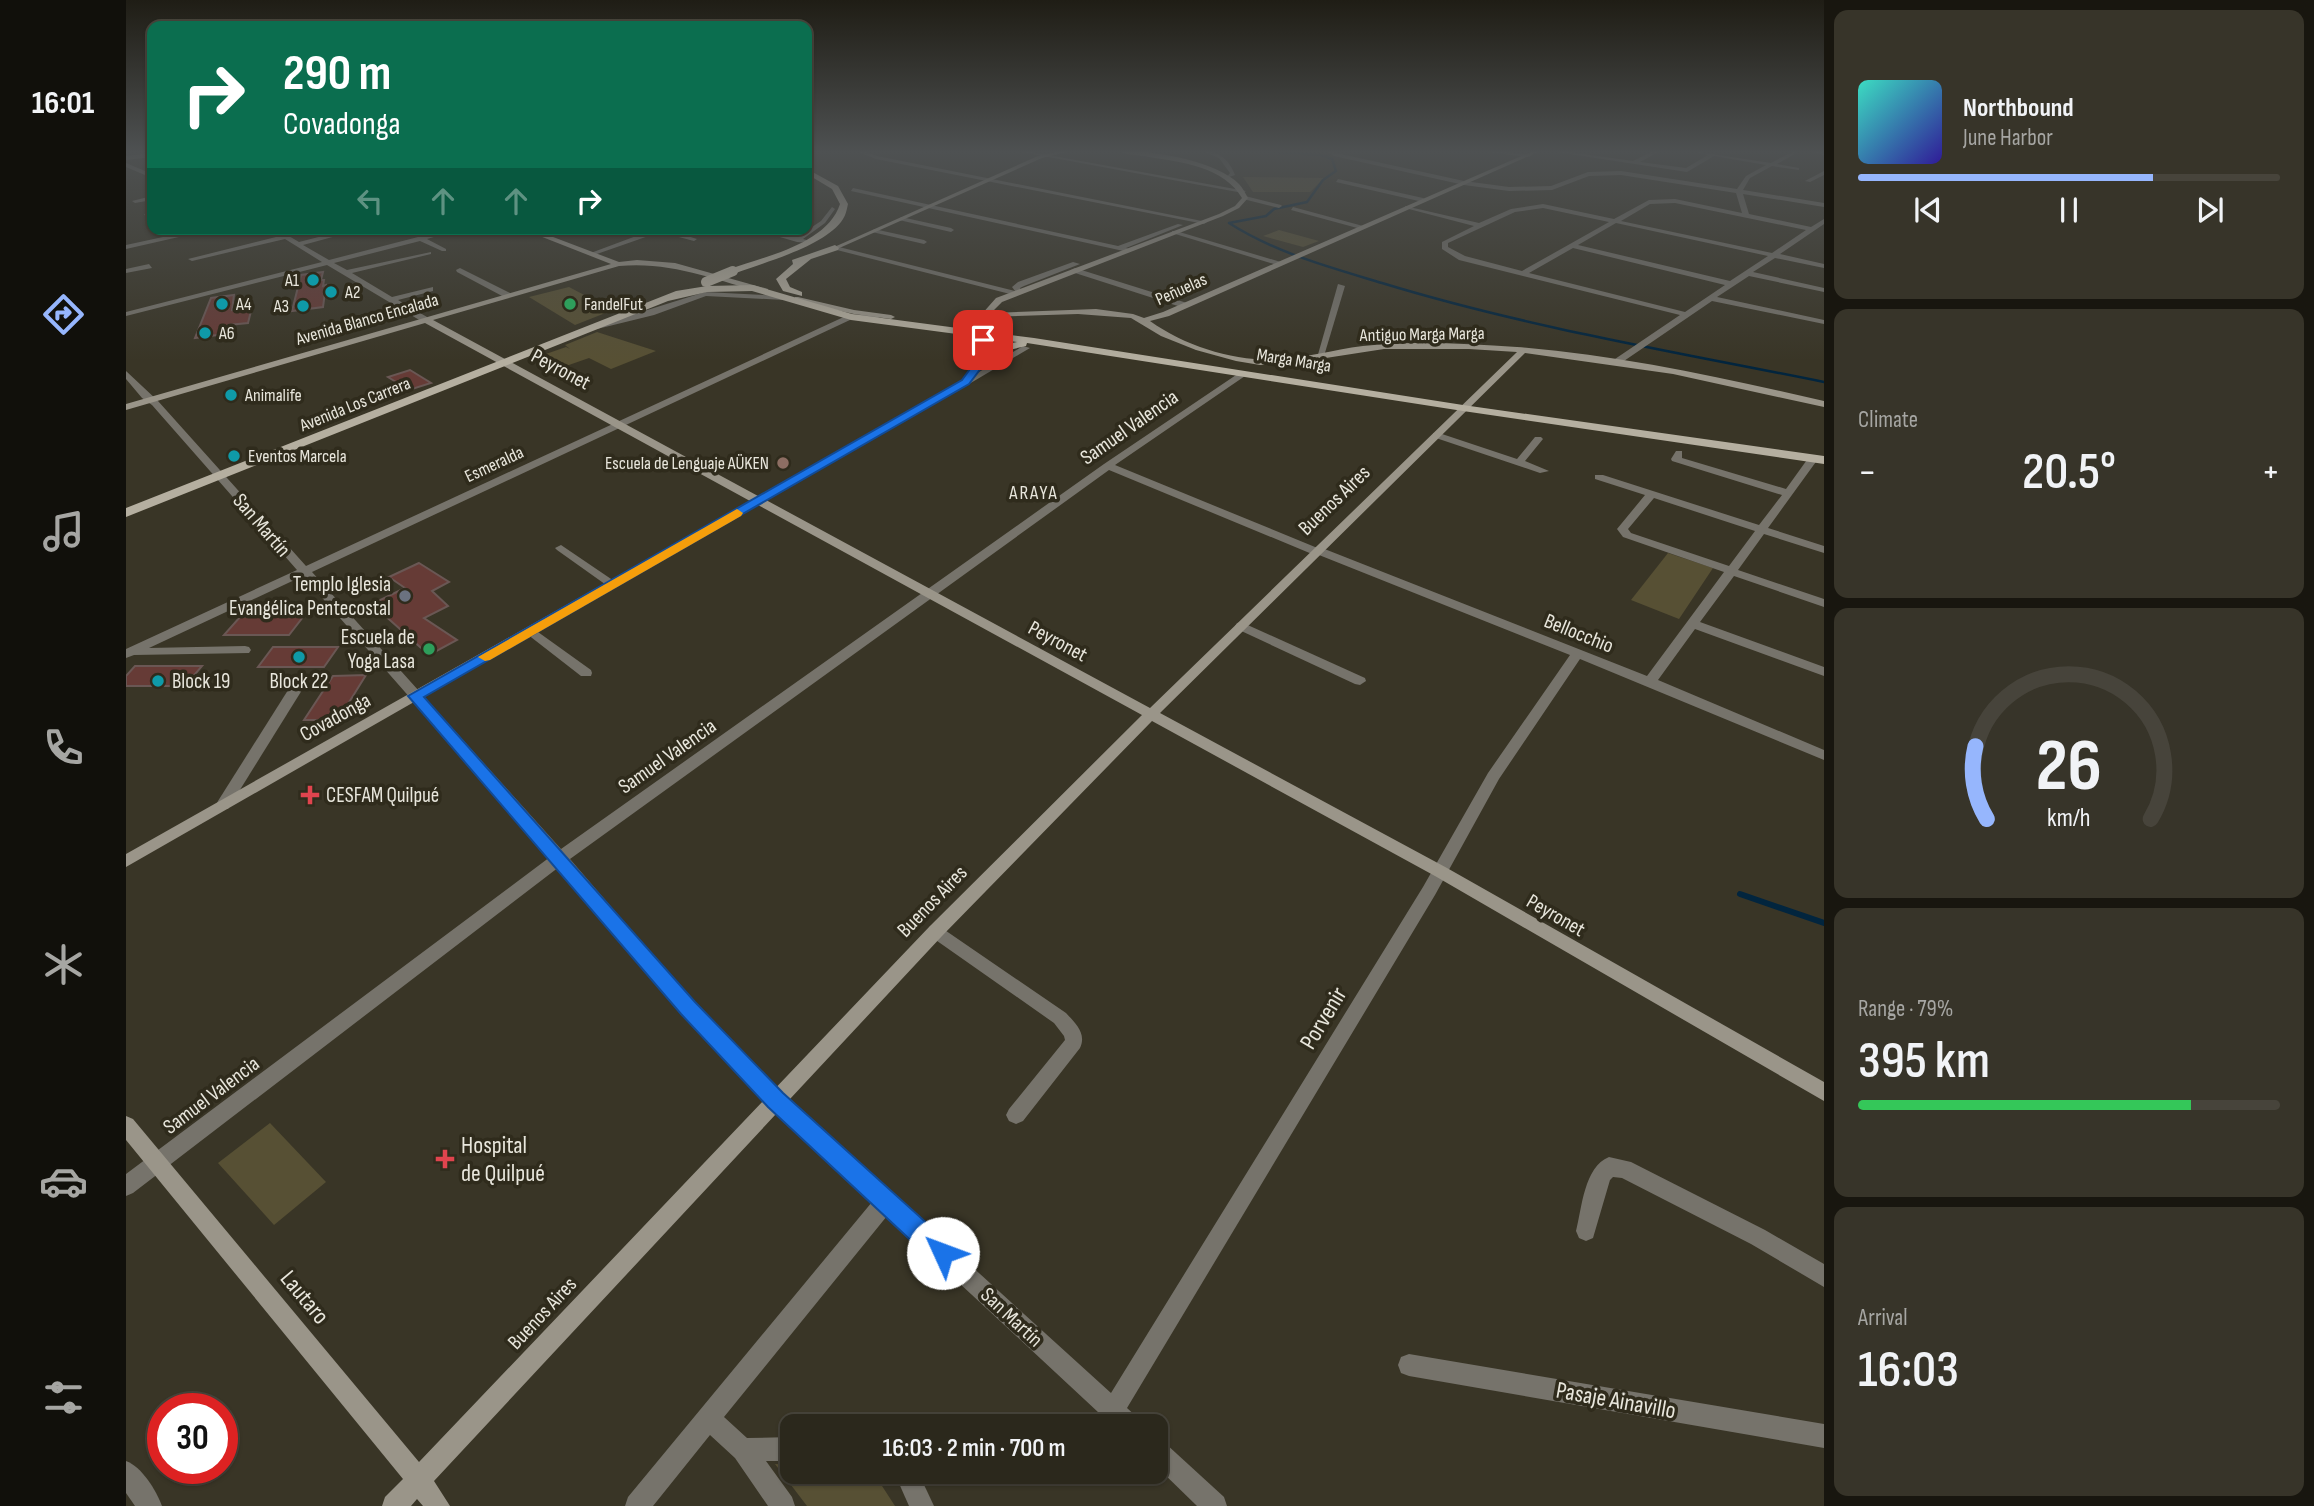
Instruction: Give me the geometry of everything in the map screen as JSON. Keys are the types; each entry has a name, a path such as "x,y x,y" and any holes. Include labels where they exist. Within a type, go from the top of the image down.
{"main road":[{"path":"747,266 808,242 837,221"},
{"path":"808,242 835,248"},
{"path":"835,248 807,260 783,275 781,284 786,289 832,304 891,317"},
{"path":"747,266 807,260"},
{"name":"Avenida Los Carrera","path":"126,513 747,266"},
{"path":"668,298 707,289 761,289"},
{"name":"Marga Marga","path":"761,289 851,317 983,332 1030,345 1820,458"},
{"name":"Marga Marga","path":"891,317 1465,406"},
{"path":"983,359 1006,347 1030,345"}],"street":[{"path":"835,248 896,221"},
{"path":"911,221 951,230"},
{"path":"995,221 1128,250"},
{"path":"1339,221 1361,227"},
{"name":"Peñuelas","path":"1145,320 1374,221"},
{"path":"1463,221 1478,225"},
{"path":"1486,221 1448,239 1444,248 1462,258 1684,314"},
{"path":"1523,273 1614,221"},
{"path":"1622,221 1824,265"},
{"path":"1776,221 1812,229"},
{"path":"1618,361 1824,221"},
{"path":"1016,292 1016,287 1021,284 1128,250 1204,222"},
{"path":"1119,248 1180,225"},
{"path":"876,230 901,234"},
{"path":"876,230 924,242"},
{"path":"1174,232 1280,263"},
{"path":"126,247 183,235"},
{"name":"Peyronet","path":"282,235 424,319 1441,872 1824,1092"},
{"path":"298,244 335,235"},
{"path":"126,314 436,235"},
{"path":"541,235 618,264"},
{"path":"592,254 646,235"},
{"path":"679,235 694,239"},
{"path":"780,235 808,242"},
{"path":"797,240 804,235"},
{"path":"192,259 286,237"},
{"path":"422,239 443,250"},
{"path":"1572,245 1732,284"},
{"path":"835,248 1016,292"},
{"path":"344,273 429,253"},
{"name":"Marga Marga","path":"618,264 648,261 673,263 761,289 891,317"},
{"name":"Avenida Blanco Encalada","path":"126,407 618,264"},
{"path":"126,271 149,266"},
{"path":"1076,267 1184,305"},
{"path":"460,270 508,295"},
{"path":"1746,273 1824,290"},
{"path":"1320,356 1341,286"},
{"path":"390,300 430,289"},
{"path":"983,359 985,315 999,300 1016,292"},
{"name":"Marga Marga","path":"696,297 717,293 752,298 784,298"},
{"name":"Avenida Los Carrera","path":"597,327 651,313 696,297"},
{"path":"1712,298 1824,322"},
{"name":"Antiguo Marga Marga","path":"985,315 1109,313 1145,320 1150,327 1174,339 1240,359 1288,362 1390,346 1524,350 1618,361 1824,404"},
{"name":"Esmeralda","path":"128,653 851,317 878,316"},
{"name":"Covadonga","path":"126,861 1030,345"},
{"name":"Buenos Aires","path":"394,1506 936,931 1150,715 1524,350"},
{"name":"Covadonga","path":"966,382 983,359"},
{"name":"San Martín","path":"126,374 560,858 688,1008 775,1100 1117,1414"},
{"name":"Samuel Valencia","path":"126,1186 560,858 1108,466 1242,374"},
{"path":"1436,435 1544,471"},
{"path":"1518,462 1538,439"},
{"path":"1679,453 1676,459 1787,493"},
{"path":"1650,682 1787,493 1820,458"},
{"name":"Bellocchio","path":"1108,466 1650,682 1824,755"},
{"path":"1599,477 1824,550"},
{"path":"1651,494 1622,528 1623,532 1824,603"},
{"path":"561,548 613,585"},
{"path":"1693,624 1824,673"},
{"path":"1241,626 1360,681"},
{"path":"531,631 586,673"},
{"path":"128,653 245,650"},
{"name":"Porvenir","path":"1113,1410 1441,872 1493,777 1577,653"},
{"path":"223,805 300,682"},
{"path":"936,931 1060,1018 1073,1032 1074,1042 1016,1115"},
{"name":"Lautaro","path":"126,1125 419,1479 438,1506"},
{"path":"1586,1231 1601,1175 1609,1167 1624,1169 1758,1237 1824,1276"},
{"path":"637,1506 886,1201"},
{"name":"Pasaje Ainavillo","path":"1409,1365 1824,1436"},
{"path":"708,1419 743,1450 783,1506"},
{"path":"743,1450 780,1449"},
{"path":"1168,1461 1215,1506"},
{"path":"126,1473 150,1506"},
{"path":"912,1484 922,1506"}],"shaded area":[{"path":"1279,230 1319,241 1303,247 1263,236"},
{"name":"FandelFut","path":"569,287 613,310 575,325 529,297"},
{"path":"597,332 656,351 611,369 589,358 566,366 543,355 566,347 570,349 565,345"},
{"path":"1668,553 1713,568 1679,619 1631,600"},
{"path":"270,1123 326,1182 274,1225 218,1163"},
{"path":"790,1484 881,1484 895,1506 807,1506"}],"building":[{"path":"323,272 321,280 324,280 323,286 326,285 323,307 292,311 301,275"},
{"path":"234,295 232,310 252,307 248,323 228,325 225,334 195,338 211,298"},
{"path":"410,370 431,383 409,390 388,377"},
{"path":"419,563 449,582 432,591 448,606 424,618 457,640 429,655 372,604 405,588 389,577"},
{"path":"240,617 303,617 289,635 224,635"},
{"name":"Block 22","path":"273,647 338,647 324,667 258,667"},
{"name":"Block 19","path":"135,666 202,666 185,686 126,686 126,676"},
{"path":"366,675 338,720 304,720 333,676"}],"waterway":[{"path":"1238,221 1229,223 1284,251 1436,299 1602,338 1824,382"},
{"path":"1740,894 1824,923"}],"slow traffic":[{"path":"485,657 737,513"}],"place":[{"name":"A1","path":"313,280"},
{"name":"A2","path":"331,292"},
{"name":"A4","path":"222,304"},
{"name":"FandelFut","path":"570,304"},
{"name":"A3","path":"303,306"},
{"name":"A6","path":"205,333"},
{"name":"Animalife","path":"231,395"},
{"name":"Eventos Marcela","path":"234,456"},
{"name":"Escuela de Lenguaje AÜKEN","path":"783,463"},
{"name":"Templo Iglesia Evangélica Pentecostal","path":"405,596"},
{"name":"Escuela de Yoga Lasa","path":"429,649"},
{"name":"Block 22","path":"299,657"},
{"name":"Block 19","path":"158,681"},
{"name":"CESFAM Quilpué","path":"310,795"},
{"name":"Hospital de Quilpué","path":"445,1159"}],"district":[{"name":"ARAYA","path":"1034,492"}],"route":[{"path":"943,1253 775,1100 688,1008 560,858 415,696 966,382 983,359 983,340"}]}
